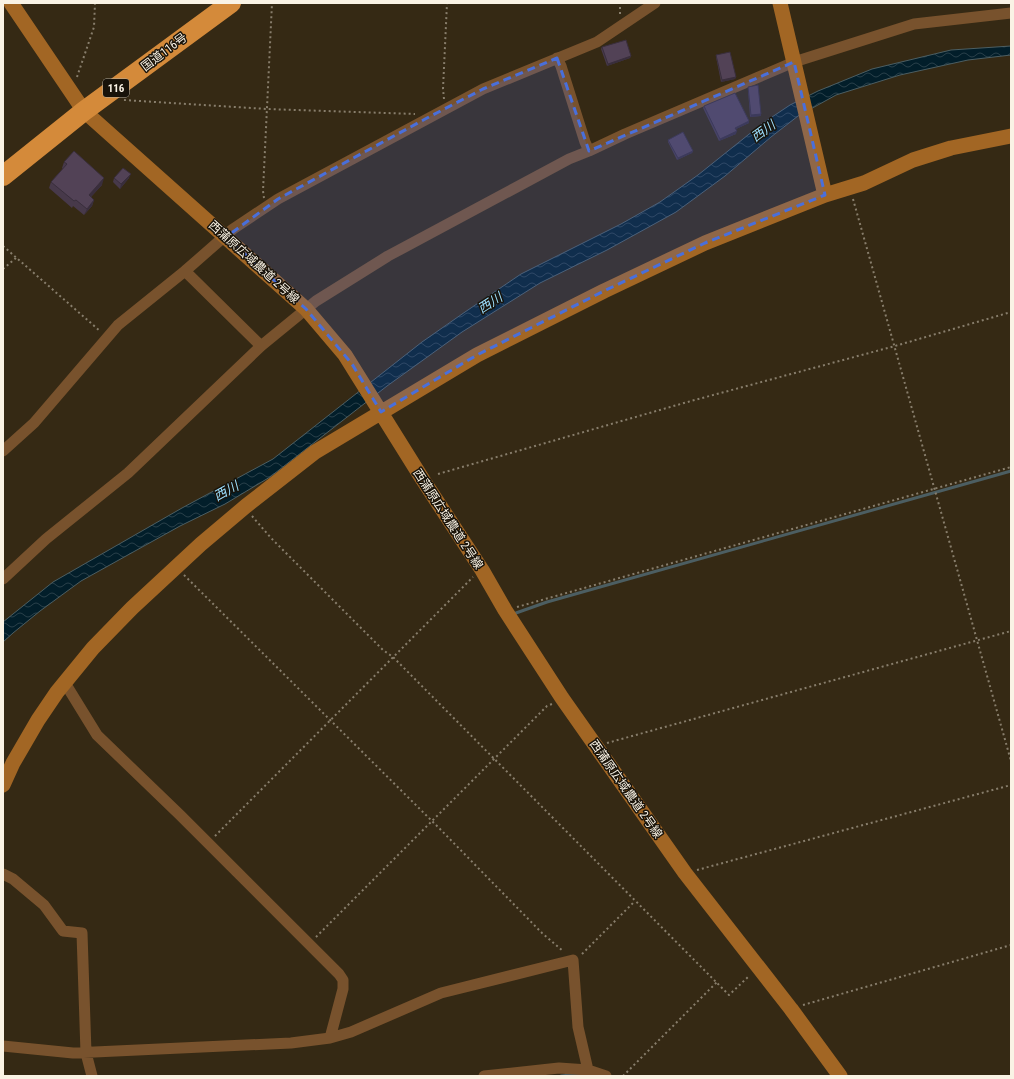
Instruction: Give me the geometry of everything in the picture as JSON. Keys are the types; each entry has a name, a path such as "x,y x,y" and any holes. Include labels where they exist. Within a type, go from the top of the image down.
{"highway":[{"name":"国道116号","path":"3,176 84,111 231,3"}],"street":[{"name":"西蒲原広域農道 2号線","path":"11,3 84,111 306,309 352,364 423,480 482,570 505,610 562,698 685,873 791,1009 840,1076"},
{"path":"3,451 34,423 118,325 226,237 233,229 278,199 483,89 597,42 655,3"},
{"path":"780,3 825,195"},
{"path":"3,579 46,539 128,473 261,346 316,301 388,256 569,159 794,62 914,24 1011,13"},
{"path":"557,58 589,151"},
{"path":"3,785 13,763 31,732 65,683 93,648 132,608 201,544 244,507 315,452 379,408 477,355 705,243 825,195 850,186 864,183 913,160 951,148 1011,136"},
{"path":"185,271 261,346"},
{"path":"65,683 97,736 208,843 339,974 343,980 343,989 330,1038"},
{"path":"3,874 13,879 44,905 63,931 82,933 86,1053 92,1076"},
{"path":"3,1046 56,1052 86,1053 291,1043 330,1038 351,1032 441,993 573,960 578,1026 588,1070"},
{"path":"484,1076 559,1068 588,1070 606,1076"}],"path":[{"path":"67,87 76,78 80,68 94,26 95,3"},
{"path":"265,208 263,191 272,3"},
{"path":"445,110 443,89 447,3"},
{"path":"110,92 119,100 267,109 415,114 427,118"},
{"path":"850,186 1011,761"},
{"path":"3,246 106,338"},
{"path":"3,269 16,258"},
{"path":"438,474 698,399 895,346 1011,312"},
{"path":"505,610 1011,468"},
{"path":"244,507 271,538 384,650 393,657 729,995 748,977"},
{"path":"176,567 331,720 542,933 573,960 581,955 635,901"},
{"path":"208,843 482,570"},
{"path":"596,746 1011,631"},
{"path":"309,943 548,706 562,698"},
{"path":"685,873 1011,785"},
{"path":"791,1009 1011,944"},
{"path":"624,1076 717,982"}],"highlighted area":[{"path":"557,58 589,151 794,62 825,195 705,243 604,291 477,355 381,412 352,364 306,309 226,237 278,199 427,118 483,89"}],"water":[{"name":"西川","path":"1011,46 1011,55 968,60 900,75 836,95 798,116 725,176 676,212 607,250 540,283 462,332 387,386 270,477 225,504 180,526 81,581 40,611 3,642 3,622 53,582 182,508 273,459 422,342 465,312 521,274 621,224 660,202 698,175 763,123 790,105 818,91 872,69 951,50"}],"building":[{"path":"626,40 631,56 608,64 602,47"},
{"path":"730,52 736,77 722,80 716,55"},
{"path":"758,85 761,114 751,115 748,87"},
{"path":"735,93 749,121 735,128 737,131 720,139 704,106"},
{"path":"683,132 693,151 678,158 668,140"},
{"path":"74,151 104,178 89,195 94,200 87,209 76,200 74,201 51,182 67,164 64,162"},
{"path":"123,168 131,174 121,184 114,178"}],"waterway":[{"path":"516,613 547,602 1011,471"},
{"path":"561,1076 579,1074 584,1076"}]}
